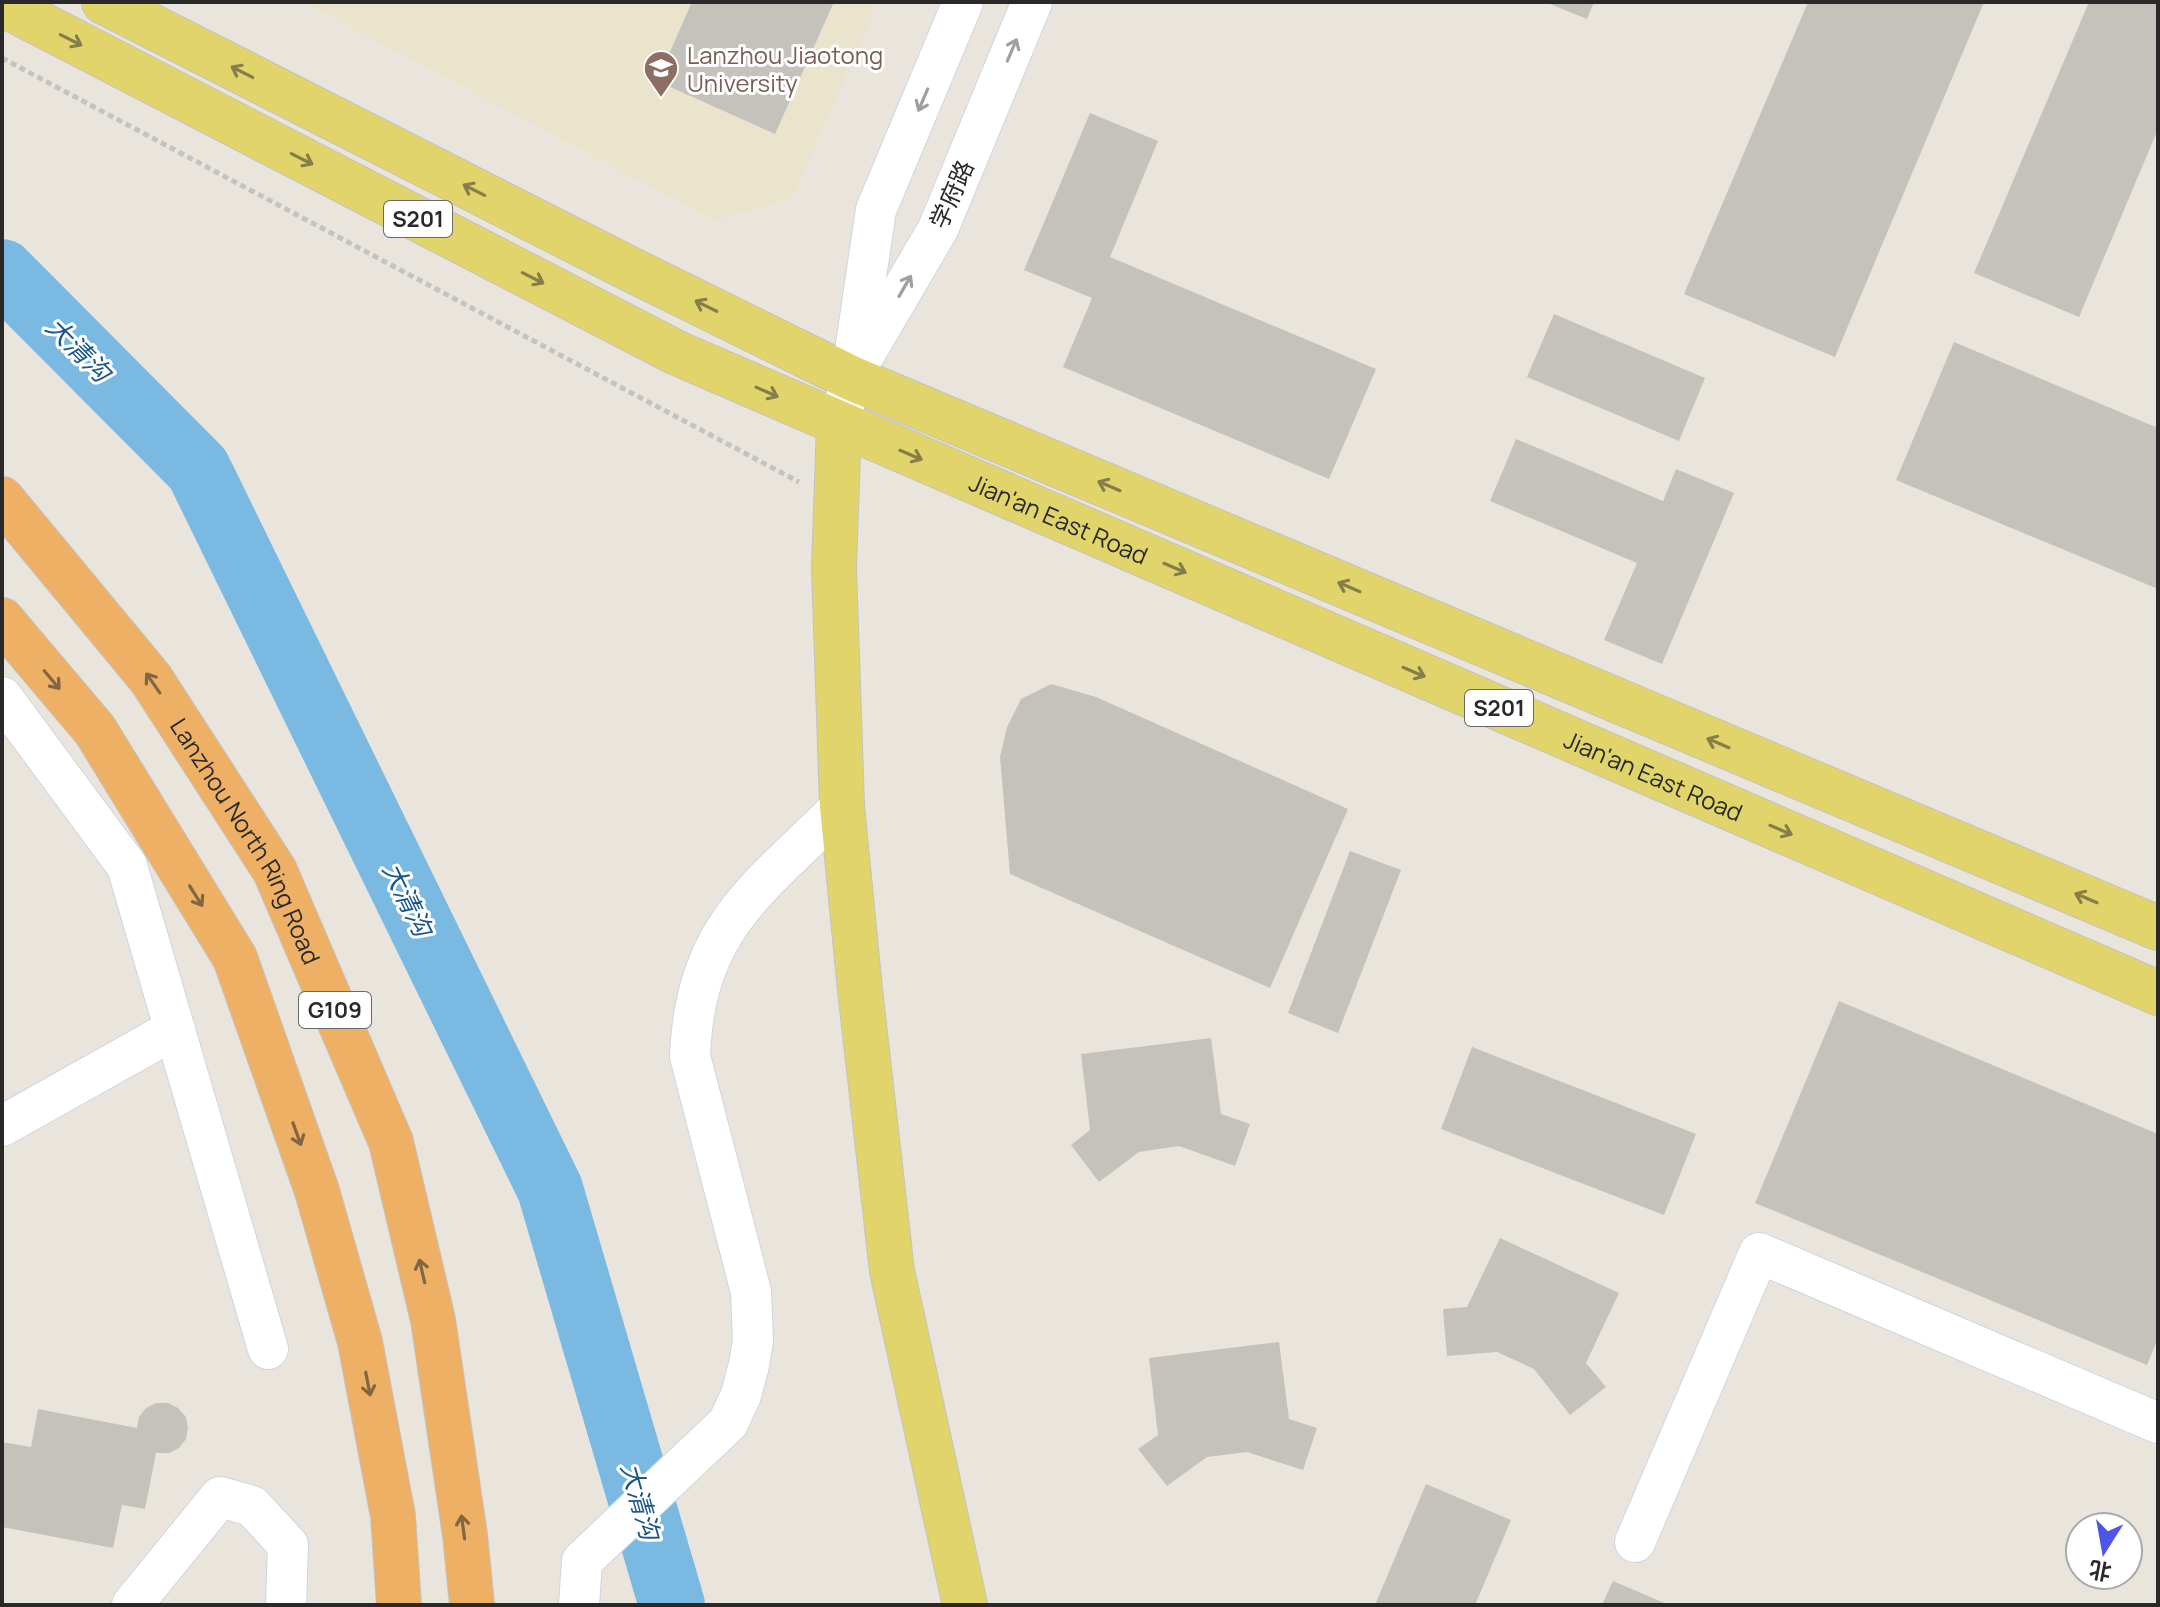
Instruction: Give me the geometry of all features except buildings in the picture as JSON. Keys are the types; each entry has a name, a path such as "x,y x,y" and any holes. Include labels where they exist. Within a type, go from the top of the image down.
{"highway":[{"name":"Lanzhou North Ring Road","path":"2,499 151,679 275,871 385,1127 433,1320 465,1535 472,1605"},
{"path":"2,620 95,730 235,958 317,1191 360,1342 393,1516 399,1605"}],"main road":[{"name":"S201","path":"104,2 851,378"},
{"name":"S201","path":"2,4 677,353 839,424"},
{"name":"Jian'an East Road","path":"851,378 2158,928"},
{"name":"Jian'an East Road","path":"839,424 2158,993"},
{"path":"839,424 834,568 842,806 892,1271 965,1605"}],"street":[{"path":"839,424 851,378 876,210 963,2"},
{"name":"学府路","path":"851,378 938,229 1032,2"},
{"path":"2,697 127,866 268,1349"},
{"path":"579,1605 582,1561 728,1423 741,1395 753,1341 752,1304 690,1056 695,1003 707,961 735,914 842,806"},
{"path":"2,1126 175,1029"},
{"path":"1635,1542 1759,1253 2158,1423"},
{"path":"132,1605 220,1497 252,1506 288,1545 286,1605"}],"path":[{"path":"2,58 836,501"}],"shaded area":[{"name":"Lanzhou Jiaotong University","path":"303,2 878,2 793,197 715,221"}],"waterway":[{"name":"大清沟","path":"2,272 198,469 550,1189 672,1605"}],"place":[{"name":"Lanzhou Jiaotong University","path":"661,99"}]}
